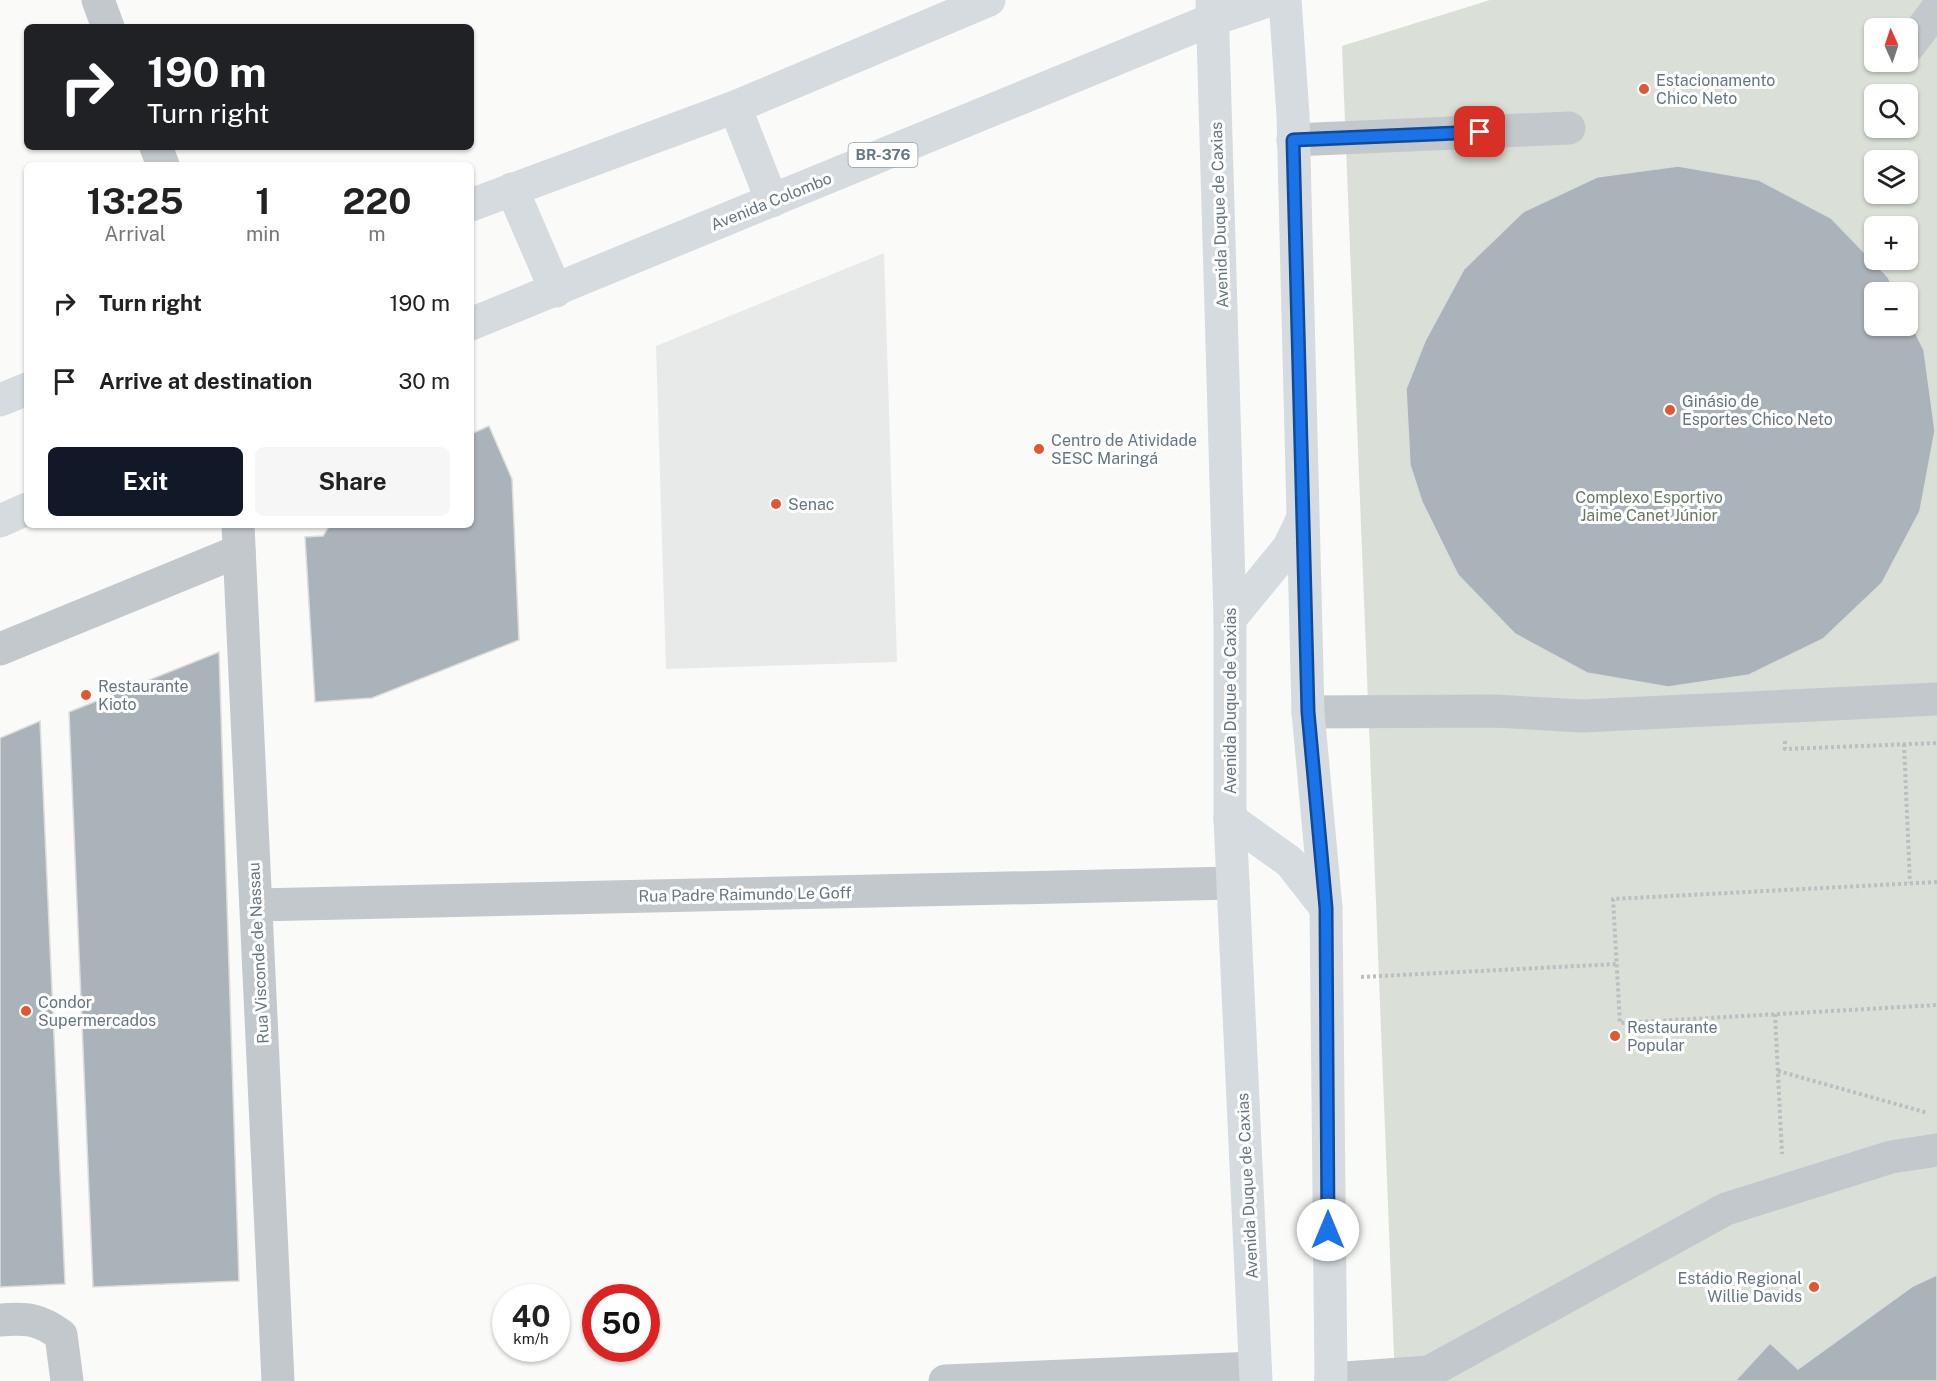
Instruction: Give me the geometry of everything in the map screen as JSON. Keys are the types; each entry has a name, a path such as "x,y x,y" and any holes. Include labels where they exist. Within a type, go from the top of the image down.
{"main road":[{"path":"474,204 735,107 989,0"},
{"name":"Avenida Colombo","path":"474,323 772,201 1211,10 1271,0"},
{"path":"1285,0 1293,140 1308,712 1326,908 1331,1380"},
{"name":"Avenida Duque de Caxias","path":"1211,10 1216,93 1230,619 1230,819 1255,1374"},
{"path":"735,107 772,201"},
{"path":"512,189 556,291"},
{"path":"0,400 24,390"},
{"path":"0,521 24,510"},
{"path":"1230,619 1289,548 1302,522"},
{"path":"1230,819 1290,862 1326,908"}],"street":[{"path":"98,0 107,24"},
{"path":"1918,34 1937,9"},
{"path":"1293,140 1569,128"},
{"path":"0,649 239,538"},
{"name":"Rua Visconde de Nassau","path":"239,538 278,1381"},
{"path":"1308,712 1495,711 1582,716 1937,699"},
{"name":"Rua Padre Raimundo Le Goff","path":"256,905 1233,883"},
{"path":"1331,1380 1429,1372 1726,1209 1891,1157 1937,1150"},
{"path":"0,1320 22,1319 43,1322 62,1335 67,1381"},
{"path":"945,1381 1255,1374"}],"path":[{"path":"1904,744 1910,883"},
{"path":"1937,882 1614,899 1620,1023 1937,1005"},
{"path":"1328,978 1617,964"},
{"path":"1775,1014 1784,1190"},
{"path":"1778,1071 1937,1116"}],"shaded area":[{"name":"Senac","path":"884,253 897,662 666,669 656,346"}],"green space":[{"name":"Complexo Esportivo Jaime Canet Júnior","path":"1490,0 1937,0 1937,1381 1395,1381 1342,46"}],"building":[{"name":"Ginásio de Esportes Chico Neto","path":"1678,166 1759,180 1831,218 1864,252 1864,270 1881,270 1890,282 1864,282 1864,336 1917,336 1924,350 1935,431 1920,511 1882,583 1823,639 1749,675 1668,687 1587,673 1515,634 1458,575 1422,502 1410,465 1406,389 1425,341 1464,269 1523,212 1597,177"},
{"path":"489,426 512,479 519,640 372,698 315,702 305,537 323,536 328,528 474,528 474,433"},
{"path":"219,652 239,1281 93,1287 69,712"},
{"name":"Condor Supermercados","path":"40,721 65,1284 0,1287 0,738"},
{"path":"1937,1275 1937,1381 1735,1381 1770,1343 1798,1369 1913,1286"}],"place":[{"name":"Estacionamento Chico Neto","path":"1644,89"},
{"name":"Ginásio de Esportes Chico Neto","path":"1670,410"},
{"name":"Centro de Atividade SESC Maringá","path":"1039,449"},
{"name":"Senac","path":"776,504"},
{"name":"Restaurante Kioto","path":"86,695"},
{"name":"Condor Supermercados","path":"26,1011"},
{"name":"Restaurante Popular","path":"1615,1036"},
{"name":"Estádio Regional Willie Davids","path":"1814,1287"}],"route":[{"path":"1328,1230 1326,908 1308,712 1293,140 1480,132"}]}
